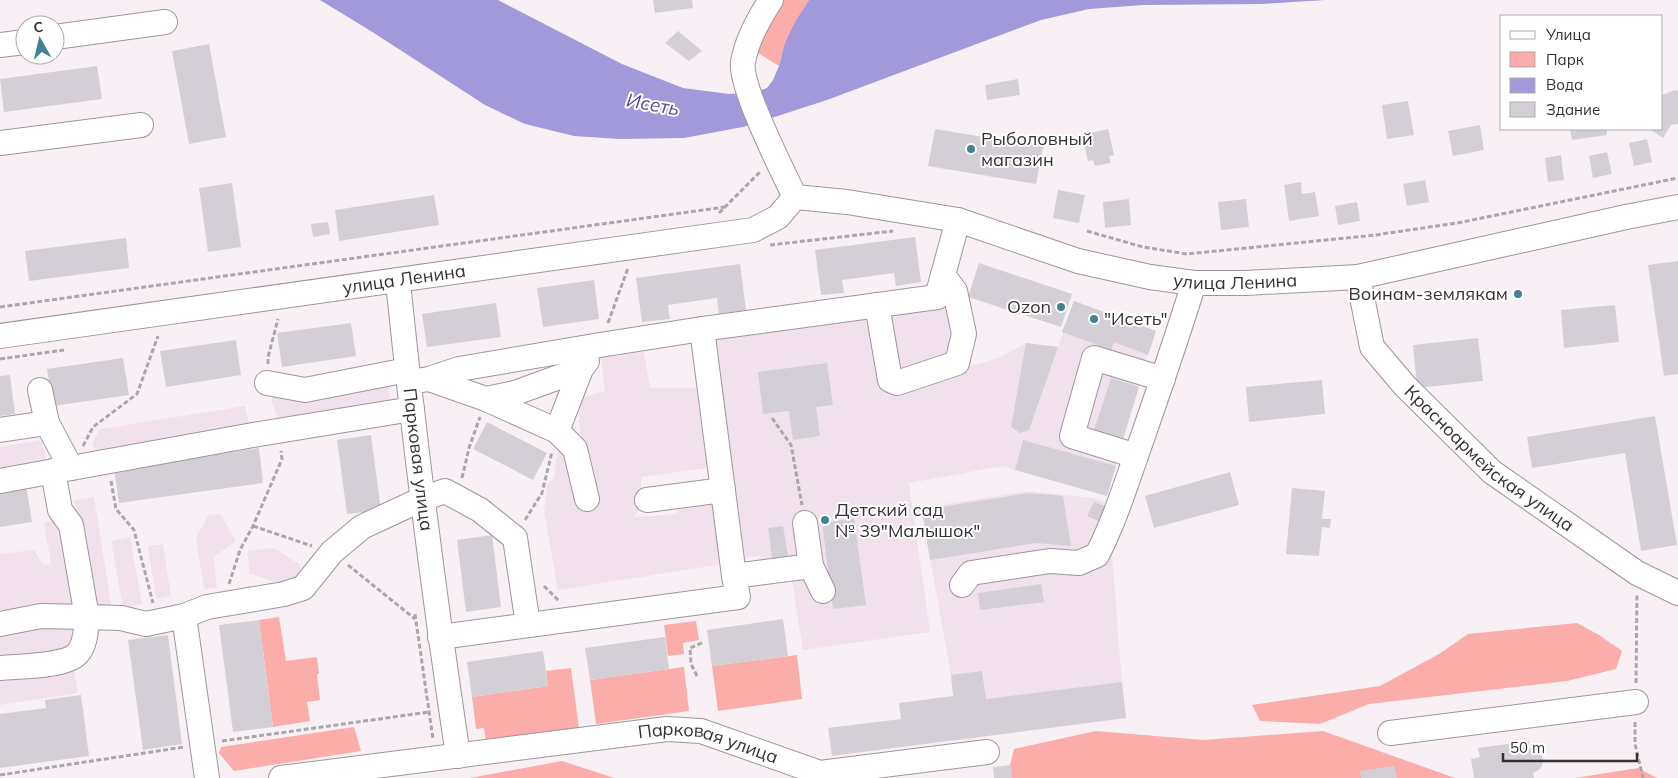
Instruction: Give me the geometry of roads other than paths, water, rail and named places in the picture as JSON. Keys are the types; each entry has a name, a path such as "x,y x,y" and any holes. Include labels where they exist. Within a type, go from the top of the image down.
{"street":[{"path":"771,0 757,10 742,64 748,91 795,197"},
{"path":"65,37 165,22"},
{"path":"0,45 15,43"},
{"path":"0,143 141,125"},
{"name":"улица Ленина","path":"0,336 752,230 778,217 795,197 847,202 958,220 1078,261 1150,277 1194,283 1245,283 1358,277 1678,207"},
{"path":"267,383 304,390 415,377 600,344 937,297 958,220"},
{"path":"877,305 890,380 897,383 957,363 964,334 955,291 943,275"},
{"name":"Красноармейская улица","path":"1358,277 1372,347 1404,386 1492,472 1637,574 1678,593"},
{"name":"Парковая улица","path":"396,281 415,377 412,409 422,499 458,756"},
{"path":"962,585 971,573 1050,561 1079,563 1097,555 1110,530 1163,379 1194,283"},
{"path":"440,636 738,597 702,329"},
{"path":"557,430 581,369 600,344"},
{"path":"1136,456 1072,436 1094,358 1163,379"},
{"path":"486,399 515,393 581,369"},
{"path":"415,377 486,399 557,430 575,450 586,499"},
{"path":"0,668 58,663 76,654 85,637 87,617 71,525 60,510 62,470 47,423 40,390"},
{"path":"0,481 281,430 412,409"},
{"path":"0,430 47,423"},
{"path":"647,500 723,490"},
{"path":"0,624 41,616 121,618 146,624 184,616 206,607 284,594 303,588 332,552 362,527 422,499 445,491 480,510 515,538 528,625"},
{"path":"805,523 811,566 823,591"},
{"path":"734,576 811,566"},
{"path":"184,616 207,778"},
{"path":"1390,733 1636,702"},
{"name":"Парковая улица","path":"281,778 666,729 701,731 820,773 986,752"}],"water":[{"name":"Исеть","path":"320,0 498,0 622,64 683,88 729,94 755,92 767,88 779,66 785,43 795,22 809,0 1325,0 1262,4 1143,5 1089,9 1041,20 827,100 743,127 684,138 620,139 574,136 525,124 485,105"}],"place":[{"name":"Рыболовный магазин","path":"971,149"},
{"name":"Воинам-землякам","path":"1518,294"},
{"name":"Ozon","path":"1061,307"},
{"name":"\"Исеть\"","path":"1094,319"},
{"name":"Детский сад № 39\"Малышок\"","path":"825,520"}]}
